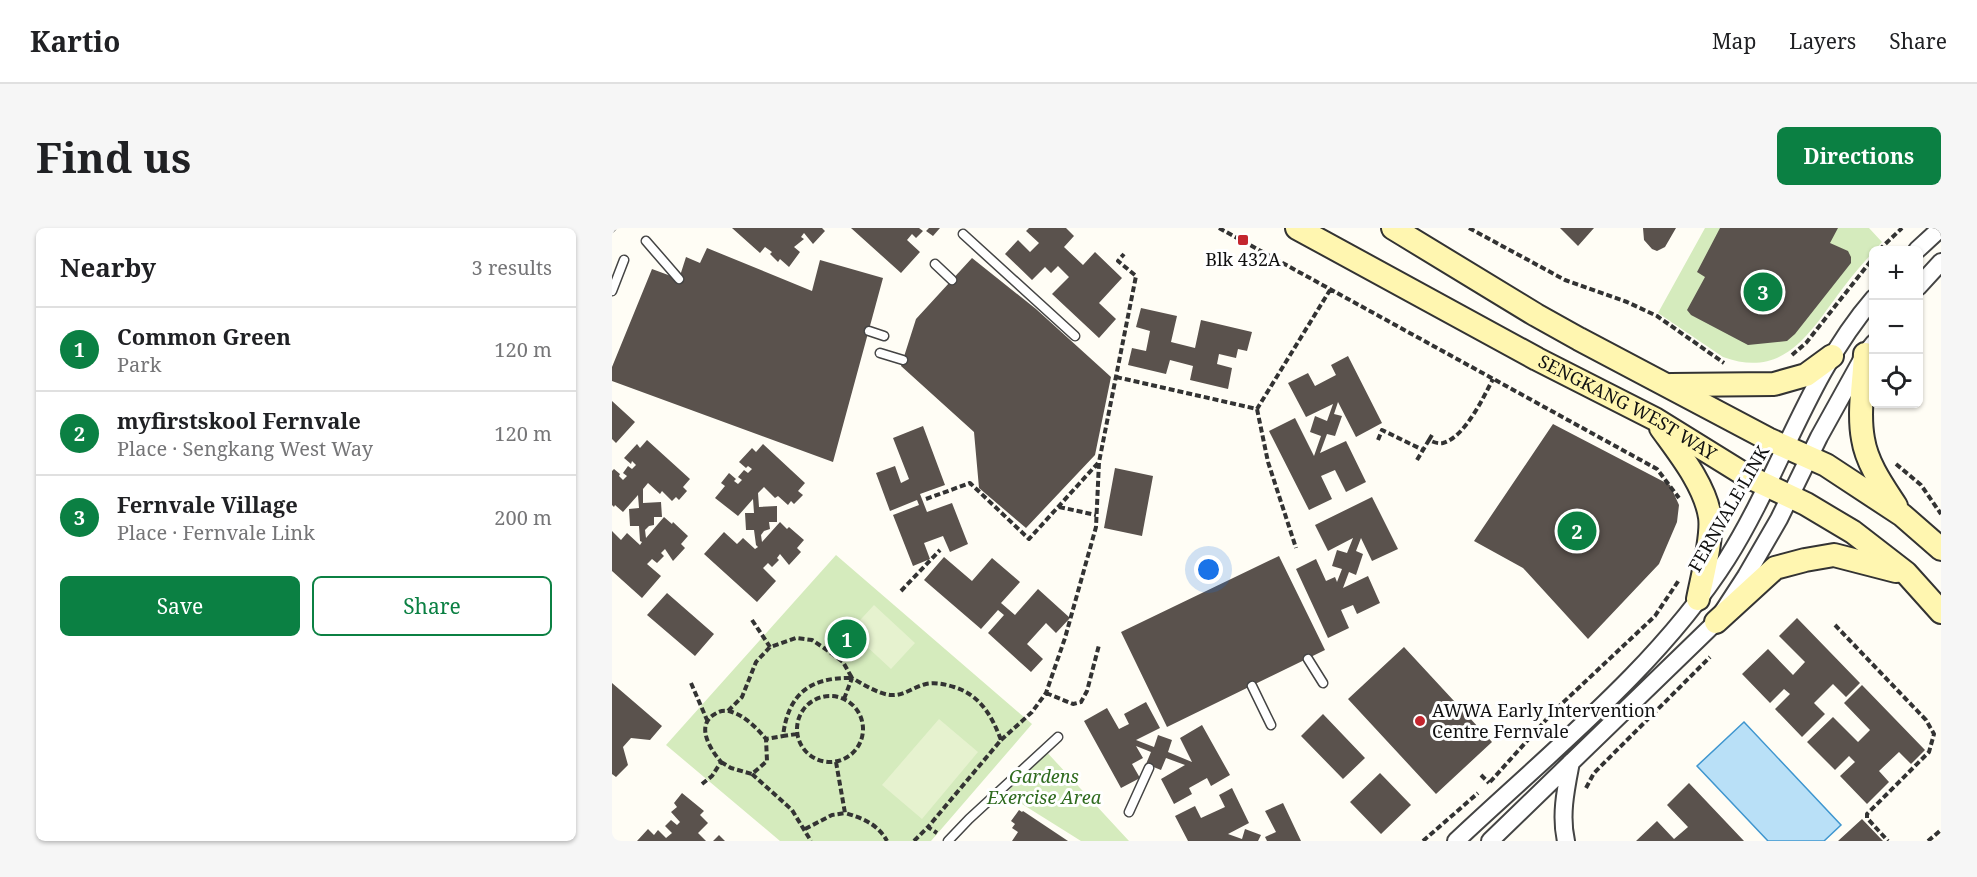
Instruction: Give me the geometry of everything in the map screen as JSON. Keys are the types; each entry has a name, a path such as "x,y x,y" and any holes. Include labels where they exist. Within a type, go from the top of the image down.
{"main road":[{"name":"SENGKANG WEST WAY","path":"1297,228 1538,359 1655,419 1747,476 1790,496 1853,532 1906,573 1941,612"},
{"name":"SENGKANG WEST WAY","path":"1393,228 1536,315 1786,448 1826,465 1902,515 1941,549"},
{"path":"1869,348 1861,425 1863,441 1876,475 1902,515"},
{"path":"1667,385 1774,384 1806,375 1832,356"},
{"path":"1655,419 1696,478 1710,517 1708,549 1698,600"},
{"path":"1716,622 1775,568 1805,560 1834,555 1906,573"}],"street":[{"path":"1921,246 1941,228"},
{"path":"1923,282 1941,262"},
{"name":"FERNVALE LINK","path":"1456,841 1572,735 1665,640 1698,600 1727,559 1832,356 1855,319 1872,300"},
{"path":"1490,841 1716,622 1779,519 1809,457 1869,348"},
{"path":"1566,841 1564,802 1571,762"}],"lane":[{"path":"963,234 1075,336"},
{"path":"646,241 679,279"},
{"path":"612,291 624,260"},
{"path":"935,264 952,280"},
{"path":"869,331 884,336"},
{"path":"880,353 903,360"},
{"path":"1308,659 1323,683"},
{"path":"1252,686 1270,725"},
{"path":"945,839 1058,737"},
{"path":"1129,812 1149,768"}],"path":[{"path":"1219,228 1310,276 1330,290 1657,469 1684,503"},
{"path":"1468,228 1565,280 1627,302 1657,316 1726,364"},
{"path":"1883,246 1902,228"},
{"path":"914,841 1001,740 1032,712 1046,693 1096,527 1099,462 1136,276 1118,261 1124,254"},
{"path":"1786,358 1806,343 1869,263"},
{"path":"1296,548 1268,462 1257,409 1330,290"},
{"path":"1116,377 1257,409"},
{"path":"1429,440 1443,443 1455,436 1476,411 1493,379"},
{"path":"1378,440 1382,430 1423,450"},
{"path":"1417,460 1432,435"},
{"path":"1892,461 1921,485 1941,514"},
{"path":"926,499 970,483 1029,539 1099,462"},
{"path":"1059,507 1096,515"},
{"path":"901,591 940,550"},
{"path":"1423,841 1489,783 1552,712 1655,616 1684,571"},
{"path":"752,620 770,647"},
{"path":"1836,625 1926,720 1934,734 1929,752 1867,814 1867,818 1888,841"},
{"path":"811,841 792,810 752,774 721,762 711,749 705,730 708,721 715,714 728,711 742,697 756,662 770,647 796,638 812,640 843,662 852,678"},
{"path":"1046,693 1073,704 1081,702 1087,691 1099,645"},
{"path":"1585,790 1594,773 1713,653"},
{"path":"783,736 790,705 807,687 833,678 852,678 886,694 899,695 916,687 933,683 960,689 982,703 1001,740"},
{"path":"844,699 852,678"},
{"path":"692,682 708,721"},
{"path":"828,696 844,699 856,709 862,718 864,730 862,741 848,758 827,763 816,760 800,745 797,723 801,713 817,698 828,696"},
{"path":"728,711 747,720 766,739 767,761 752,774"},
{"path":"766,739 797,734"},
{"path":"702,784 721,762"},
{"path":"836,762 845,813"},
{"path":"1481,775 1489,783"},
{"path":"805,829 832,815 845,813 869,822 887,841"},
{"path":"928,827 945,839"},
{"path":"1928,841 1941,830"}],"green space":[{"path":"1705,228 1869,228 1882,242 1878,246 1869,246 1869,257 1810,332 1782,356 1765,362 1746,362 1723,357 1658,313"},
{"path":"836,555 1032,724 931,841 780,841 666,745"},
{"path":"874,605 915,643 891,669 850,631"},
{"path":"939,719 978,752 922,819 882,785"},
{"name":"Gardens Exercise Area","path":"1043,748 1129,841 1081,841 1006,794"}],"water":[{"path":"1744,722 1841,825 1824,841 1768,841 1697,766"}],"building":[{"path":"732,228 822,228 825,231 813,244 804,233 801,237 804,239 794,247 800,252 789,267 780,259 778,262 770,254 772,252 765,247 760,253"},
{"path":"851,228 919,228 923,231 916,238 912,234 907,240 920,252 901,273"},
{"path":"929,228 940,228 933,236 926,231"},
{"path":"1029,228 1066,228 1074,236 1064,247 1083,265 1095,252 1122,278 1099,303 1116,319 1099,338 1052,294 1069,277 1058,266 1051,273 1045,267 1032,280 1005,254 1018,240 1030,252 1039,243 1026,231"},
{"path":"1560,228 1594,228 1578,246"},
{"path":"1643,228 1676,228 1665,247 1657,251 1644,240"},
{"path":"1720,228 1838,228 1830,243 1848,251 1851,263 1787,341 1748,345 1691,315 1687,310 1705,277 1697,272"},
{"path":"707,248 812,291 820,260 883,278 833,462 612,381 612,367 652,269 679,279 686,257 700,263"},
{"path":"972,258 1036,309 1111,377 1095,455 1026,528 979,488 974,432 901,366 916,319"},
{"path":"1141,308 1177,316 1171,342 1195,348 1201,320 1252,332 1247,351 1238,349 1236,358 1219,354 1217,364 1232,368 1228,389 1190,380 1193,366 1170,360 1166,374 1128,365 1132,348 1146,351 1150,331 1136,327"},
{"path":"1348,356 1382,423 1356,437 1338,402 1334,414 1342,416 1335,436 1327,434 1320,453 1346,441 1366,482 1346,492 1335,470 1321,476 1332,499 1309,510 1269,431 1295,418 1314,456 1321,436 1310,432 1315,416 1327,421 1333,404 1306,417 1288,383 1308,373 1315,386 1336,375 1331,365"},
{"path":"612,401 635,422 616,443 612,439"},
{"path":"1553,424 1670,485 1679,505 1677,522 1659,564 1588,639 1523,568 1474,541"},
{"path":"923,426 945,485 920,494 927,512 952,503 968,544 950,552 943,536 924,543 930,559 913,566 893,515 919,505 917,500 890,511 876,473 895,466 901,483 909,479 893,438"},
{"path":"647,440 690,479 683,487 687,491 679,500 676,497 672,501 662,491 660,494 648,483 643,489 643,503 661,502 662,517 654,517 654,525 645,530 646,538 664,517 688,536 681,544 685,548 673,561 665,549 661,553 664,556 657,563 652,559 647,564 661,576 642,598 612,571 612,531 621,540 627,533 640,545 642,542 639,526 630,526 629,509 639,508 638,495 623,512 615,505 614,507 612,505 612,471 614,469 623,480 627,476 623,473 628,466 632,469 636,465 624,458 637,444 640,448"},
{"path":"763,444 805,483 798,491 803,495 794,504 791,501 788,505 778,496 775,498 764,487 758,493 759,507 777,506 777,522 769,522 770,529 761,535 762,542 780,522 804,540 797,548 801,552 789,565 780,554 777,558 779,560 772,567 768,563 763,568 776,581 757,602 704,554 724,532 737,544 743,538 755,549 758,547 754,530 746,530 745,513 754,513 753,499 738,516 715,498 725,486 721,483 729,473 738,484 742,480 738,477 744,470 748,473 752,469 748,466 746,468 739,462 752,448 756,452"},
{"path":"1115,468 1153,476 1142,536 1104,528"},
{"path":"1372,497 1398,549 1372,561 1361,538 1356,551 1363,554 1356,575 1349,572 1343,588 1368,576 1380,603 1357,614 1353,605 1341,610 1349,628 1328,638 1296,569 1316,559 1326,581 1335,577 1337,582 1342,569 1332,566 1337,550 1347,553 1353,538 1328,551 1315,525"},
{"path":"1279,556 1325,650 1167,727 1121,632"},
{"path":"944,557 972,581 992,558 1020,582 1001,603 1015,615 1038,589 1070,618 1056,633 1046,623 1027,644 1043,659 1031,672 988,633 1004,615 998,610 981,629 924,580"},
{"path":"667,593 714,634 695,656 647,615"},
{"path":"1797,618 1860,683 1846,697 1833,684 1814,703 1825,714 1802,737 1775,709 1790,694 1784,689 1770,703 1742,674 1768,649 1793,675 1805,662 1779,636"},
{"name":"AWWA Early Intervention Centre Fernvale","path":"1404,647 1492,742 1436,794 1348,699"},
{"path":"612,683 662,726 650,740 631,738 623,747 628,765 616,777 612,774"},
{"path":"1862,685 1925,750 1911,764 1899,752 1879,771 1889,782 1867,804 1840,776 1855,762 1849,756 1835,770 1807,742 1833,717 1858,742 1870,730 1844,703"},
{"path":"1146,702 1160,728 1136,740 1154,747 1158,735 1172,740 1168,752 1192,762 1180,738 1202,725 1230,775 1211,786 1207,778 1189,788 1192,794 1174,804 1161,779 1185,765 1166,758 1161,770 1146,764 1151,752 1136,746 1143,758 1132,764 1140,778 1121,788 1084,721 1107,708 1119,729 1129,724 1124,714"},
{"path":"1323,714 1365,758 1343,779 1301,736"},
{"path":"1380,773 1411,805 1381,834 1350,802"},
{"path":"1689,783 1744,841 1636,841 1657,821 1674,839 1688,827 1667,805"},
{"path":"1232,788 1249,823 1228,834 1242,839 1245,829 1261,835 1258,841 1188,841 1175,816 1195,806 1201,818 1225,807 1219,795"},
{"path":"682,793 704,811 700,815 708,823 698,833 706,841 637,841 648,829 654,835 658,830 666,838 672,833 665,826 671,820 677,825 680,822 671,812 677,807 674,803"},
{"path":"1283,803 1301,841 1267,841 1265,837 1276,832 1265,811"},
{"path":"1019,810 1068,841 1012,841 1018,832 1012,828 1015,824 1011,821"},
{"path":"1862,819 1883,841 1838,841"},
{"path":"719,835 725,841 713,841"}],"place":[{"name":"Blk 432A","path":"1243,240"},
{"name":"Fernvale Village","path":"1763,292"},
{"name":"myfirstskool Fernvale","path":"1577,531"},
{"name":"Common Green","path":"847,639"},
{"name":"AWWA Early Intervention Centre Fernvale","path":"1420,721"}]}
